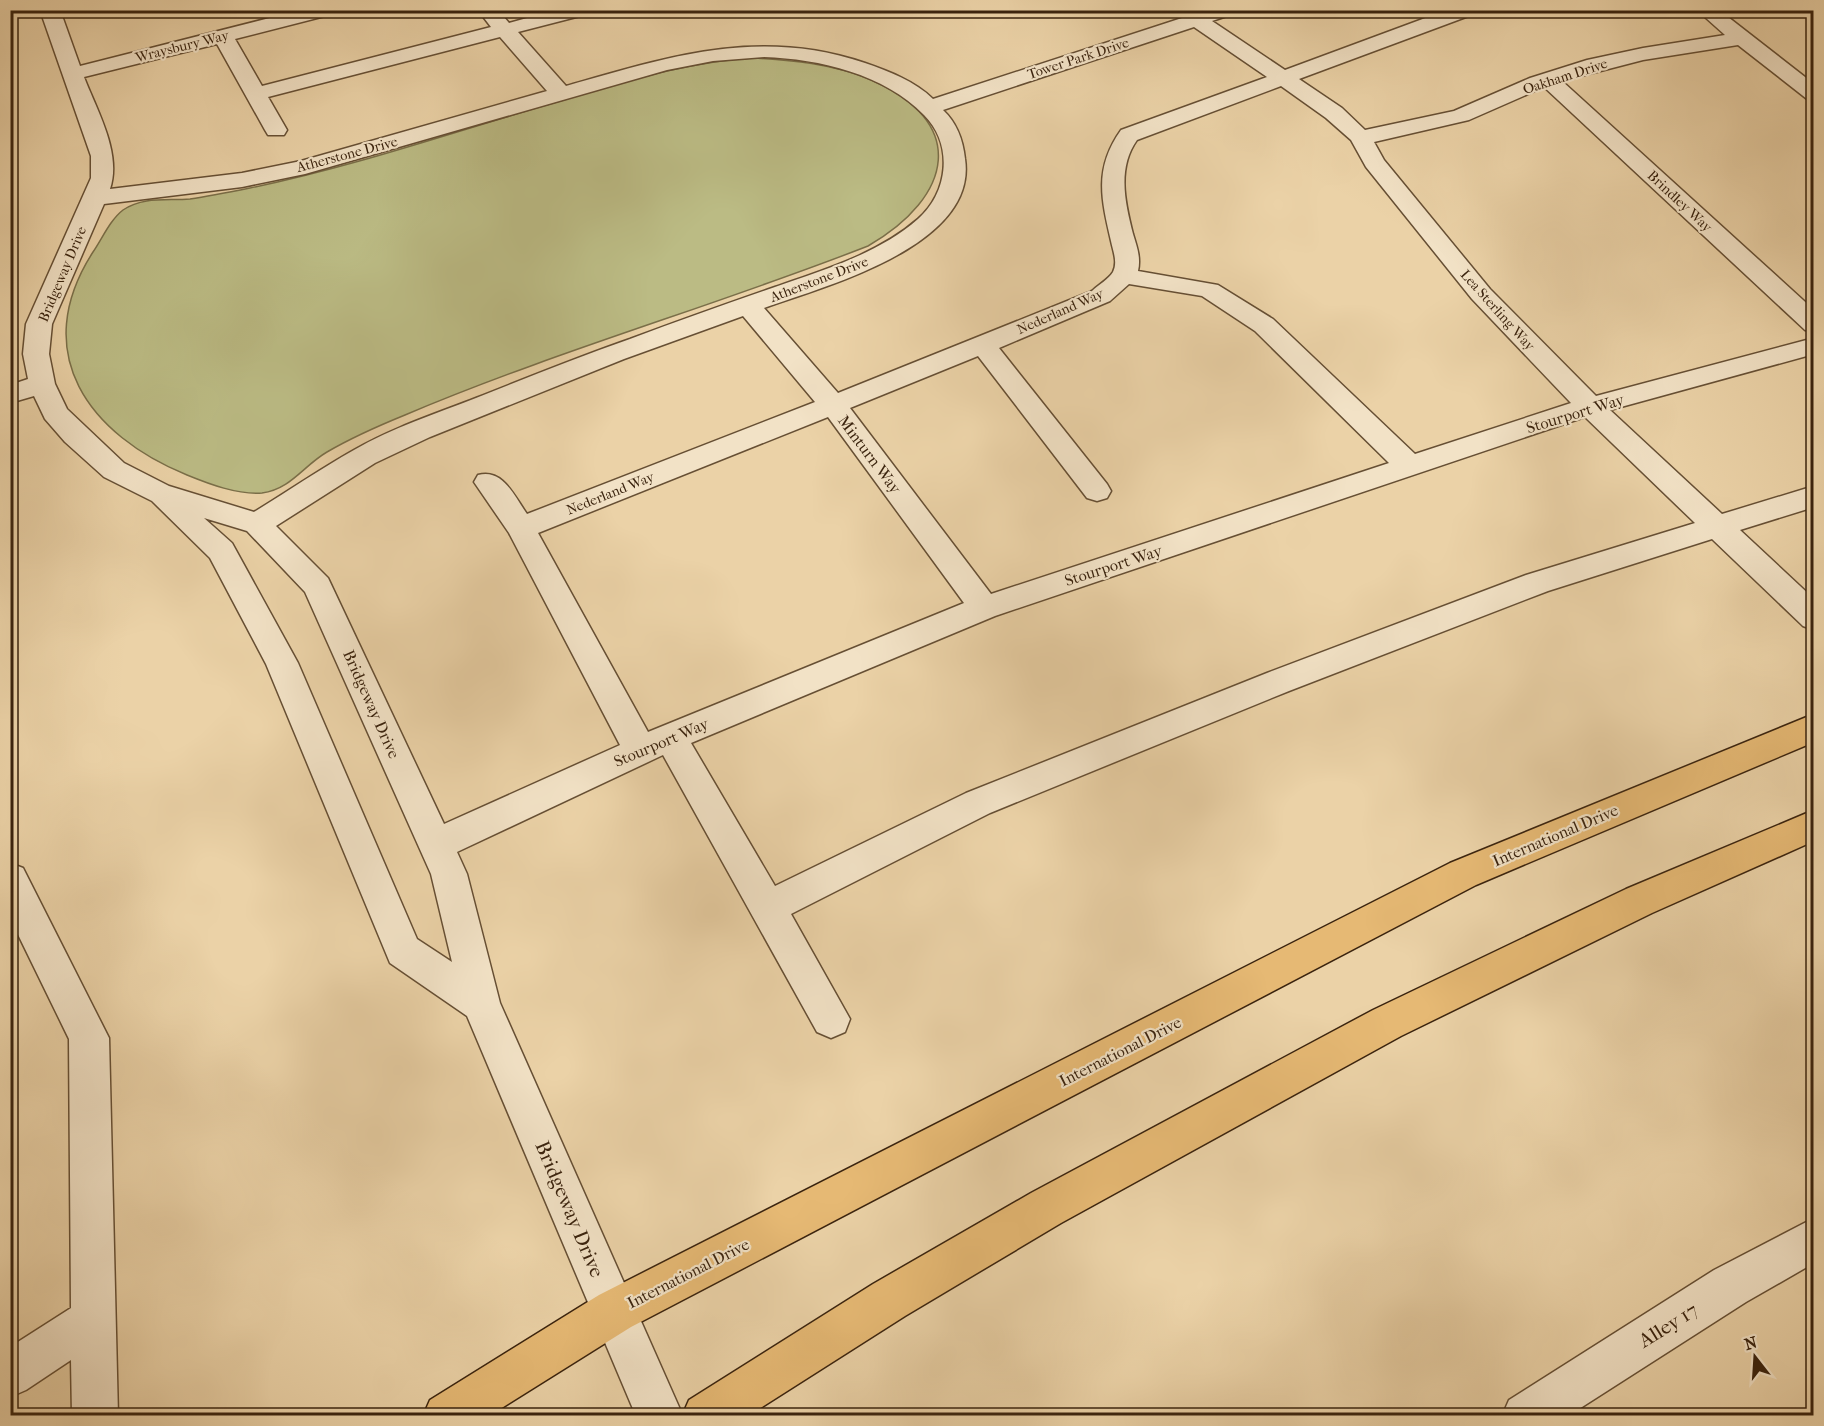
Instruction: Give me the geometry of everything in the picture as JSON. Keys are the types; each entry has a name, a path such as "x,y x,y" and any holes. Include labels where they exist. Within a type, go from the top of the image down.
{"main road":[{"name":"International Drive","path":"446,1416 615,1311 1462,874 1814,726"},
{"path":"705,1416 889,1300 1046,1208 1387,1023 1639,901 1814,825"}],"street":[{"name":"Bridgeway Drive","path":"50,10 102,156 102,178 39,324 36,354 42,384 56,413 75,435 114,470 159,493 256,524 317,586 365,686 449,874 481,1003 660,1416"},
{"name":"Wraysbury Way","path":"73,74 326,10"},
{"path":"487,10 561,94"},
{"path":"255,94 581,10"},
{"name":"Tower Park Drive","path":"910,91 1173,10"},
{"name":"Tower Park Drive","path":"930,107 1190,15 1226,10"},
{"path":"1410,466 1264,325 1209,291 1124,276 1128,262 1112,174 1117,148 1129,135 1467,10"},
{"path":"1706,10 1814,95"},
{"name":"Lea Sterling Way","path":"1190,15 1334,112 1360,137 1374,162 1481,294 1590,406 1814,618"},
{"path":"223,36 276,130"},
{"name":"Oakham Drive","path":"1360,137 1404,131 1447,120 1478,110 1547,79 1635,56 1740,39"},
{"name":"Atherstone Drive","path":"95,198 242,180 305,167 706,55 751,52 797,53 842,62 875,72 910,91 930,107 949,131 956,154 955,177 945,203 923,227 883,253 848,269 615,353 420,430 365,456 256,524"},
{"name":"Brindley Way","path":"1547,79 1814,324"},
{"name":"Nederland Way","path":"520,528 833,405 1101,296 1124,276"},
{"name":"Minturn Way","path":"748,306 833,405 984,608"},
{"path":"982,344 1097,491"},
{"name":"Stourport Way","path":"435,844 655,744 984,608 1590,406 1814,346"},
{"path":"10,394 42,384"},
{"path":"488,482 520,528 655,744 768,906 831,1019"},
{"name":"Bridgeway Drive","path":"159,493 221,551 282,663 404,951 481,1003"},
{"path":"768,906 989,798 1537,583 1814,496"},
{"path":"10,879 89,1038 95,1416"},
{"name":"Alley 17","path":"1525,1416 1730,1286 1814,1239"},
{"path":"10,1374 93,1320"}],"green space":[{"path":"752,58 826,66 855,74 901,97 923,116 935,138 938,160 932,183 918,205 897,227 868,246 520,370 405,415 336,447 281,487 262,493 234,491 214,485 152,458 122,437 97,413 79,386 68,356 66,324 74,289 110,224 118,214 131,206 147,201 198,198 290,179 370,158 635,79 681,68"}],"building":[{"path":"1651,1409 1656,1416 1641,1416"}]}
